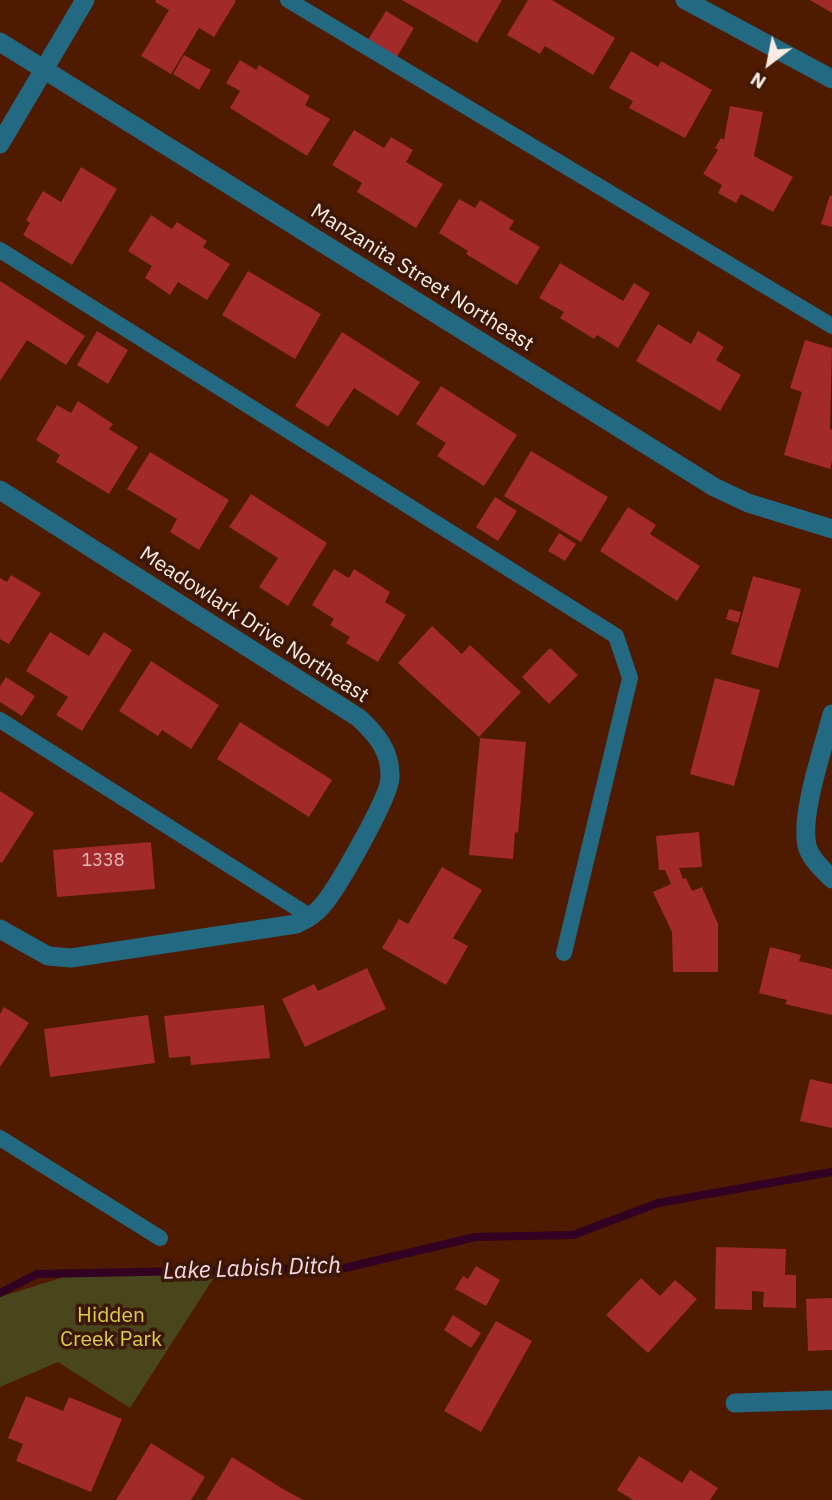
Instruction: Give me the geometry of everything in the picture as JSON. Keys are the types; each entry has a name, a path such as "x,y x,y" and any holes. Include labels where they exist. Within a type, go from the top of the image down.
{"street":[{"path":"0,144 85,0"},
{"path":"685,0 832,79"},
{"name":"Manzanita Street Northeast","path":"0,42 714,487 748,503 832,529"},
{"name":"Meadowlark Drive Northeast","path":"0,490 359,718 378,737 388,758 390,779 384,798 324,904 311,917"},
{"path":"827,874 809,850 806,833 808,810 832,714"},
{"path":"0,929 48,956 71,958 286,926 311,917"},
{"path":"735,1403 832,1400"}],"lane":[{"path":"288,0 832,326"},
{"path":"0,250 616,636 630,678 564,953"},
{"path":"0,720 311,917"},
{"path":"0,1138 160,1238"}],"green space":[{"name":"Hidden Creek Park","path":"89,1269 213,1279 130,1408 58,1362 0,1387 0,1297"}],"building":[{"path":"402,0 502,0 477,43"},
{"path":"528,0 552,0 615,38 593,75 545,46 540,54 507,35"},
{"path":"810,0 832,0 832,13"},
{"path":"236,1 214,37 199,28 171,74 141,56 169,10 155,2"},
{"path":"386,11 414,28 395,60 366,43"},
{"path":"631,51 658,67 661,61 712,90 685,138 629,108 633,101 609,88"},
{"path":"184,55 211,70 199,90 173,74"},
{"path":"240,60 256,70 259,65 310,96 305,105 330,119 307,156 230,108 240,91 226,83"},
{"path":"730,106 763,112 754,156 793,177 773,212 741,194 736,203 718,193 722,185 703,174 718,150 715,148 721,138 724,140"},
{"path":"354,130 384,148 391,137 413,150 406,162 443,184 416,228 357,192 362,183 332,165"},
{"path":"81,167 117,189 72,265 23,235 30,223 26,220 43,191 61,202"},
{"path":"830,195 832,196 832,227 821,224"},
{"path":"459,199 475,208 480,200 514,221 509,229 540,247 517,285 466,254 468,251 439,233"},
{"path":"151,215 172,229 177,222 207,241 203,247 230,264 207,300 178,282 170,295 145,278 152,266 128,251"},
{"path":"560,263 623,301 634,283 650,293 618,348 597,335 594,339 560,318 564,312 539,298"},
{"path":"248,271 321,314 295,359 222,315"},
{"path":"0,281 85,336 66,365 27,340 0,381"},
{"path":"658,324 691,344 698,331 724,347 716,360 741,375 720,411 636,361"},
{"path":"97,331 128,350 108,384 77,365"},
{"path":"342,332 420,382 398,416 354,388 328,427 295,406"},
{"path":"805,340 832,348 830,469 784,455 802,392 790,388"},
{"path":"441,386 517,435 484,486 437,456 446,443 416,424"},
{"path":"78,401 113,424 109,429 138,447 109,494 56,462 60,455 36,440 57,405 71,413"},
{"path":"531,451 608,497 581,542 504,496"},
{"path":"150,452 229,500 199,550 170,532 177,519 127,489"},
{"path":"251,494 327,543 288,606 259,587 278,558 229,527"},
{"path":"495,497 517,511 498,541 476,527"},
{"path":"628,507 656,525 650,534 700,566 677,601 600,551"},
{"path":"559,533 576,544 565,561 548,551"},
{"path":"334,569 349,578 354,569 390,592 385,602 406,615 378,662 346,643 350,637 330,625 334,619 312,605"},
{"path":"11,575 41,593 9,644 0,639 0,578 7,582"},
{"path":"753,576 801,589 778,668 731,654"},
{"path":"729,609 741,612 738,623 726,619"},
{"path":"432,626 462,654 470,645 521,692 479,737 398,663"},
{"path":"50,632 89,656 104,632 132,650 82,731 56,715 68,697 26,671"},
{"path":"550,648 578,675 549,704 522,677"},
{"path":"151,661 219,705 191,749 162,730 158,736 119,711"},
{"path":"6,677 35,696 22,716 0,702 0,686"},
{"path":"715,678 760,690 734,786 690,774"},
{"path":"240,722 332,780 309,817 217,759"},
{"path":"480,738 526,742 513,859 469,855"},
{"path":"0,791 34,813 2,863 0,862"},
{"path":"699,832 702,867 679,868 692,891 702,887 718,924 718,972 673,972 672,932 653,892 671,884 665,870 659,870 656,836"},
{"path":"151,842 155,889 57,897 53,850"},
{"path":"442,867 482,890 453,938 468,946 446,985 382,948 399,919 408,924"},
{"path":"770,947 801,955 799,961 832,969 832,1015 785,1004 787,1000 759,993"},
{"path":"367,968 386,1009 305,1047 282,999 314,984 318,991"},
{"path":"264,1005 270,1058 191,1065 190,1056 169,1058 164,1016"},
{"path":"4,1007 29,1023 0,1067 0,1014"},
{"path":"148,1015 155,1063 50,1077 44,1029"},
{"path":"810,1079 832,1084 832,1128 800,1121"},
{"path":"716,1247 786,1249 785,1275 796,1275 796,1308 763,1307 764,1292 752,1291 752,1310 715,1309"},
{"path":"476,1266 500,1280 486,1306 455,1289 463,1276 468,1279"},
{"path":"641,1278 660,1296 675,1280 697,1299 648,1353 606,1315"},
{"path":"832,1298 832,1350 808,1351 806,1299"},
{"path":"453,1315 481,1333 471,1348 444,1330"},
{"path":"496,1321 532,1341 481,1432 444,1411"},
{"path":"26,1396 63,1411 69,1397 122,1419 91,1492 16,1461 23,1444 8,1438"},
{"path":"151,1443 205,1477 191,1500 116,1500"},
{"path":"639,1456 682,1483 690,1470 718,1488 710,1500 633,1500 617,1490"},
{"path":"232,1457 283,1489 303,1500 206,1500"}],"waterway":[{"name":"Lake Labish Ditch","path":"0,1293 37,1274 345,1268 475,1237 573,1235 658,1203 832,1172"}]}
